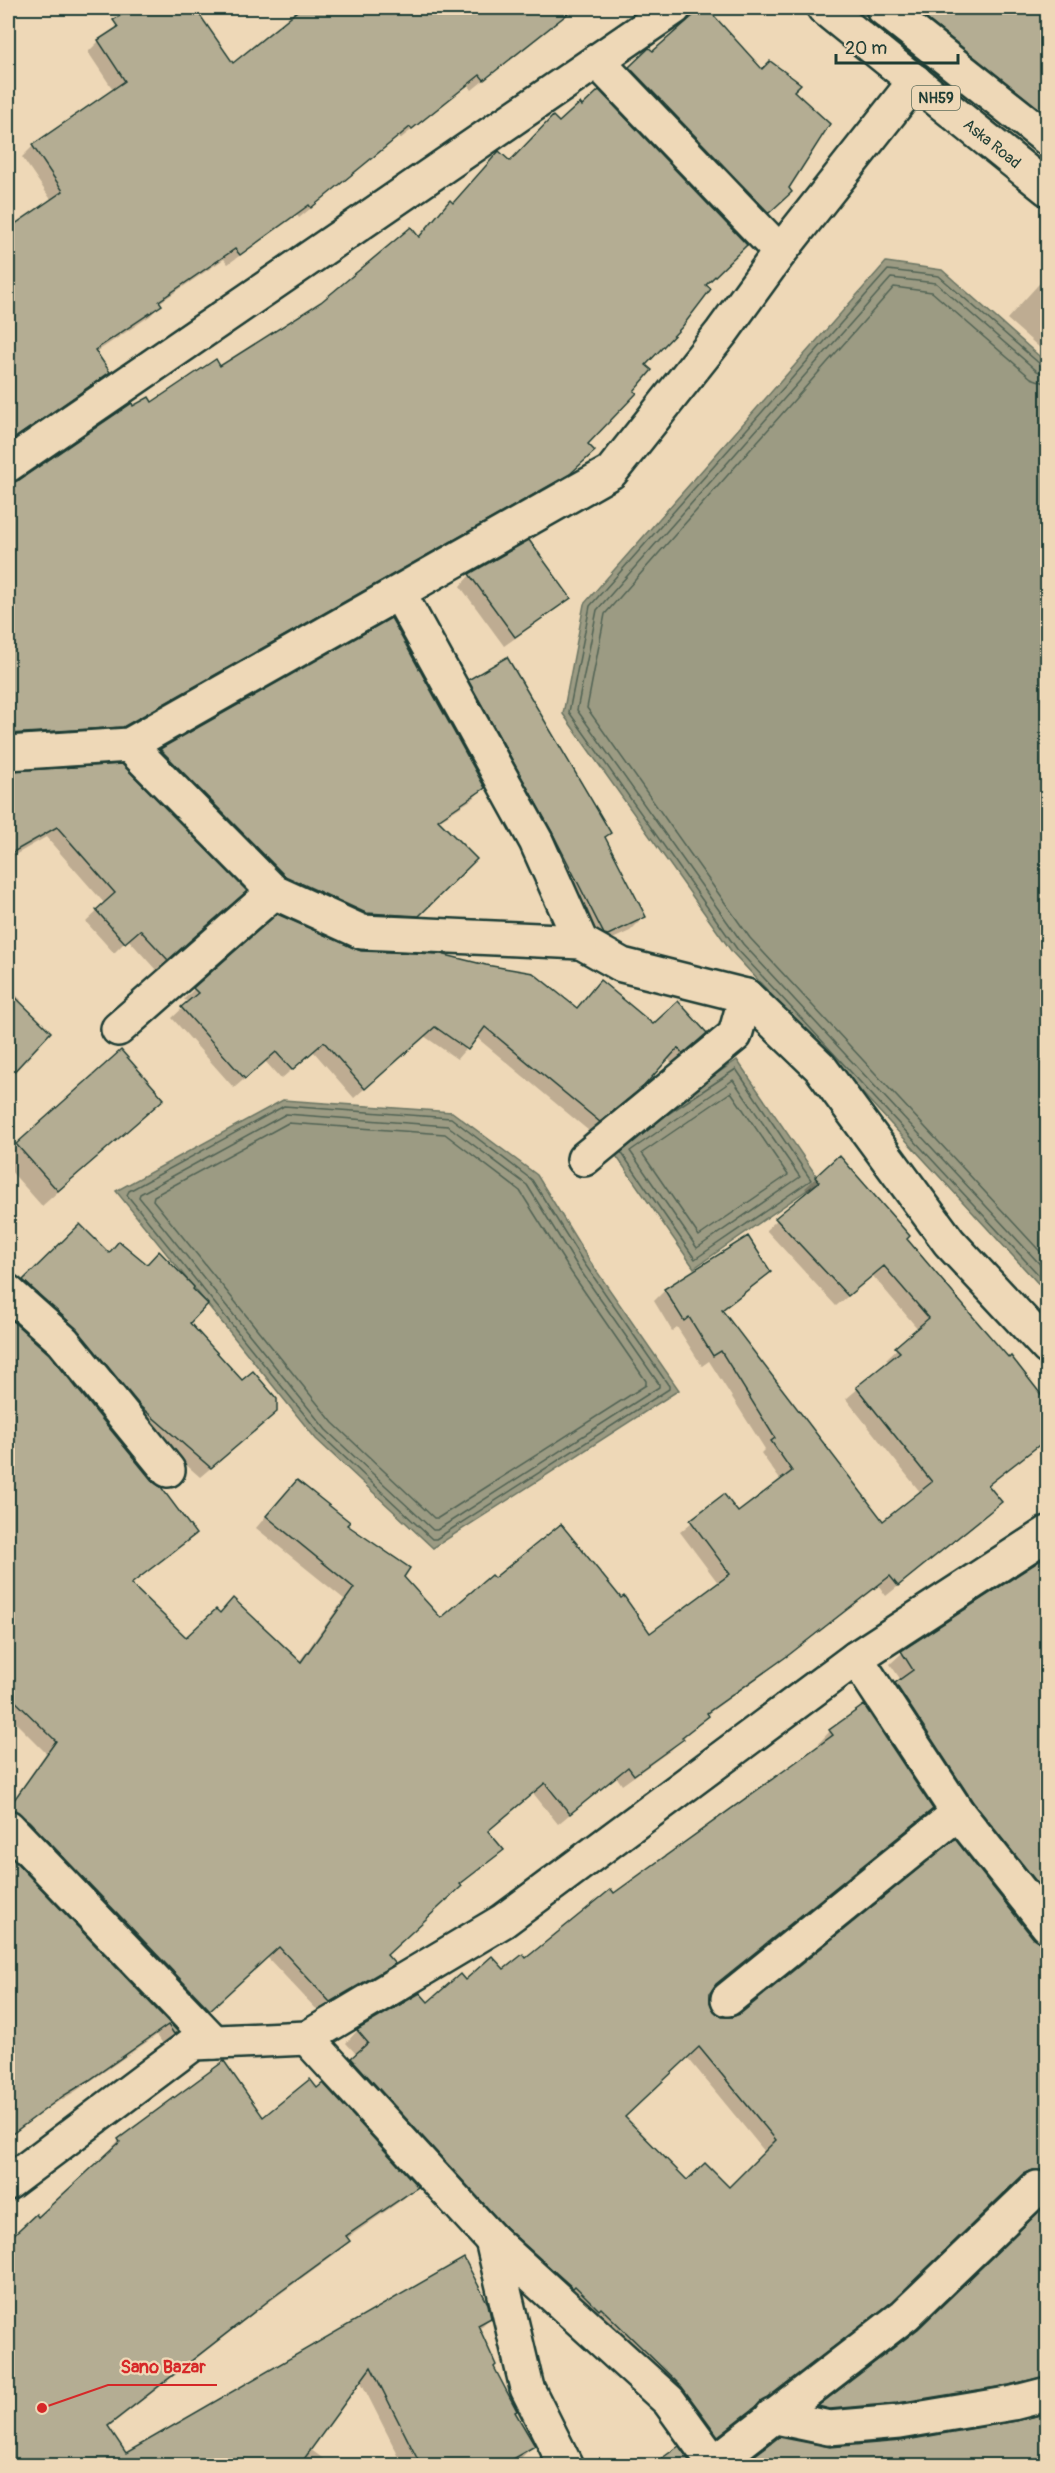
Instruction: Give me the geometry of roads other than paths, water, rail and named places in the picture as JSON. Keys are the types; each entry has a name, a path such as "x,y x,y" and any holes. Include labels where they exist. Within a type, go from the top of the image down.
{"main road":[{"path":"8,465 674,8"},
{"name":"Aska Road","path":"824,8 1047,189"},
{"name":"NH59","path":"883,8 1047,139"},
{"path":"597,61 780,252"},
{"path":"8,753 129,745 611,472 723,332 780,252 915,81"},
{"path":"399,593 536,841 581,942"},
{"path":"129,745 274,892 362,932 581,942 622,965 746,996 820,1067 949,1242 1047,1348"},
{"path":"118,1029 274,892"},
{"path":"584,1159 735,1035 746,996"},
{"path":"8,1292 63,1341 168,1470"},
{"path":"8,2183 194,2043 307,2038 503,1921 856,1658 1047,1533"},
{"path":"856,1658 958,1813 1047,1926"},
{"path":"728,1999 958,1813"},
{"path":"8,1827 214,2042"},
{"path":"307,2038 492,2240 669,2401 715,2464 772,2416 904,2315 1037,2188"},
{"path":"492,2240 527,2388 566,2466"},
{"path":"772,2416 829,2428 887,2423 1013,2403 1047,2394"}],"water":[{"path":"886,262 942,270 1047,363 1047,1293 732,952 563,714 584,604"},
{"path":"737,1060 820,1181 694,1268 610,1147"},
{"path":"283,1100 452,1112 537,1175 589,1260 679,1390 433,1548 316,1439 116,1191"}],"place":[{"name":"Sano Bazar","path":"42,2408"}]}
